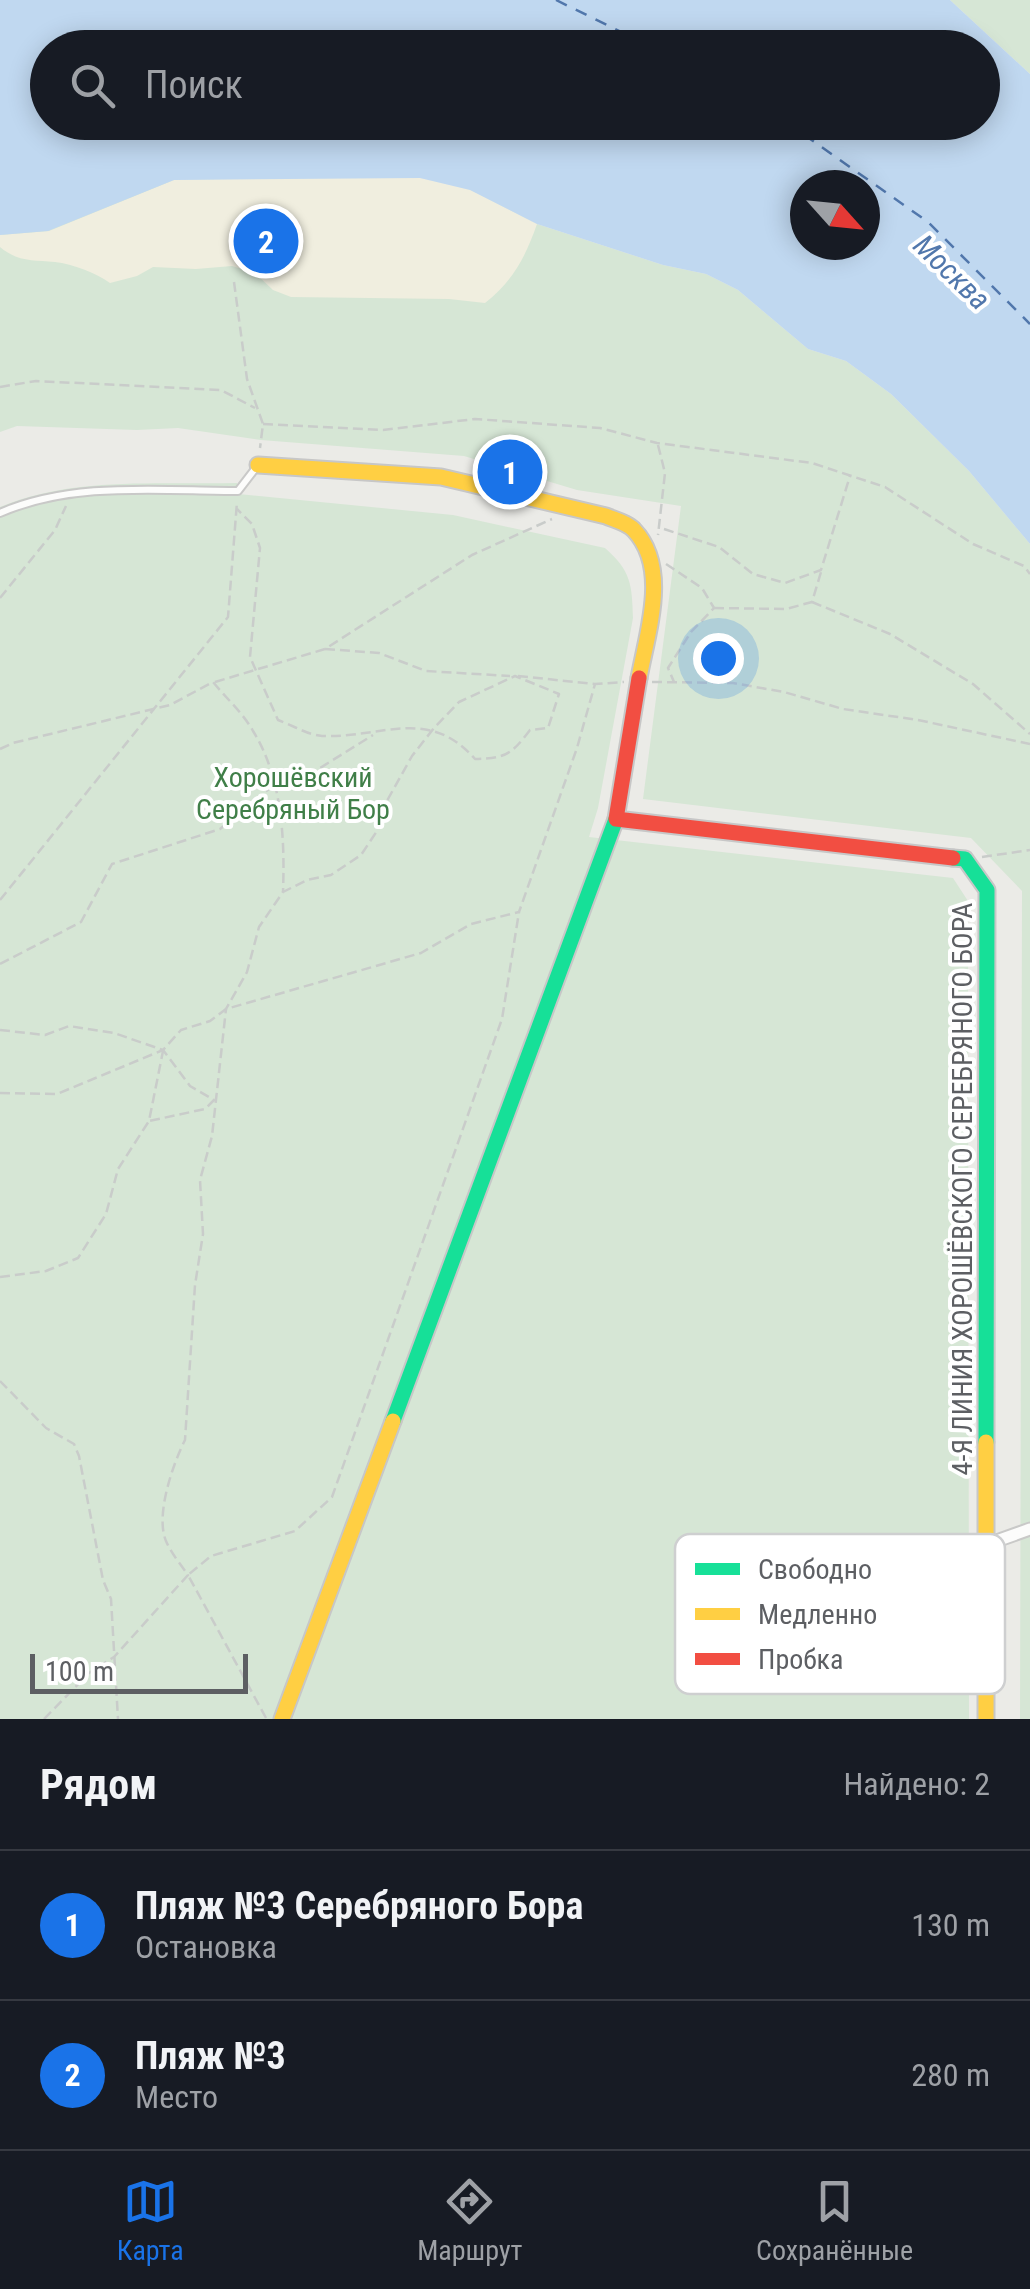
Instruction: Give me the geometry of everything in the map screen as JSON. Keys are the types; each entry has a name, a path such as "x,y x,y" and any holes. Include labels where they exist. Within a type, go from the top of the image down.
{"street":[{"path":"258,464 441,478 576,508 632,528 651,553 654,596 616,819 282,1719"},
{"path":"616,819 966,859"},
{"name":"4-Я ЛИНИЯ ХОРОШЁВСКОГО СЕРЕБРЯНОГО БОРА","path":"966,859 987,890 988,1534"},
{"path":"1005,1538 1030,1529"},
{"name":"4-Я ЛИНИЯ ХОРОШЁВСКОГО СЕРЕБРЯНОГО БОРА","path":"986,1694 986,1719"}],"lane":[{"path":"0,514 22,504 72,492 238,491 258,464"}],"path":[{"path":"234,282 246,379 263,424 258,464"},
{"path":"0,388 36,381 222,390 256,408"},
{"path":"263,424 384,430 475,419 600,428 657,443 812,462 885,486 973,544 1024,566 1030,574"},
{"path":"657,443 665,473 661,528 651,553 702,588 714,608"},
{"path":"812,602 850,474"},
{"path":"0,598 55,530 72,492"},
{"path":"0,900 228,617 238,494"},
{"path":"0,748 170,705 213,682 325,650 472,555 576,508"},
{"path":"237,509 252,524 260,548 250,657 278,720 319,736 434,728 458,740 475,759 502,758 530,730 548,728 559,694 515,676 459,702 434,728 404,771 388,799 377,832 361,855 331,876 307,880 283,892 260,926 247,972 226,1009 212,1136 200,1180 203,1234 195,1285 185,1440 174,1463 165,1504 164,1539 267,1719"},
{"path":"661,528 719,547 753,574 785,584 821,570"},
{"path":"714,608 754,611 812,602 890,634 957,674 1030,734"},
{"path":"674,683 668,668 714,608"},
{"path":"325,650 379,653 426,672 595,684 733,684 1030,744"},
{"path":"213,682 254,731 275,784 284,854 283,892"},
{"path":"44,1719 89,1673 114,1657 188,1575 211,1556 294,1530 332,1496 502,1019 519,912 577,748 595,684"},
{"path":"0,964 81,922 112,864 220,829 275,784 312,772 374,734"},
{"path":"966,859 1030,850"},
{"path":"0,1093 57,1094 163,1050 182,1030 210,1020 226,1009 421,953 472,924 519,912"},
{"path":"0,1030 45,1035 68,1026 114,1033 163,1050 190,1086 214,1100"},
{"path":"0,1277 46,1271 78,1258 106,1214 118,1169 149,1122 163,1050"},
{"path":"149,1122 205,1109 214,1100"},
{"path":"0,1381 46,1428 74,1444 110,1599 118,1719"}],"green space":[{"path":"950,0 1030,0 1030,74 1000,46 1000,30 982,30"},
{"path":"272,178 471,190 537,224 663,265 706,274 738,290 808,349 846,361 891,394 969,471 1030,544 1030,1719 1020,1719 1022,891 971,838 643,799 681,506 577,490 464,456 261,440 178,428 17,426 0,432 0,235 174,180"},
{"name":"Хорошёвский Серебряный Бор","path":"147,483 237,483 238,494 453,515 605,548 628,579 633,618 598,808 589,837 953,878 968,901 969,1534 675,1534 675,1694 969,1694 969,1719 0,1719 0,507 57,490"}],"sand":[{"path":"420,178 471,190 537,224 517,268 485,303 291,297 273,290 255,273 232,266 153,267 110,283 77,267 20,258 0,247 0,235 49,231 174,180"}],"water":[{"name":"Москва","path":"0,0 950,0 982,30 30,30 30,140 1000,140 1000,46 1030,74 1030,544 969,471 891,394 846,361 808,349 738,290 706,274 663,265 537,224 470,190 420,178 174,180 48,231 0,235"}],"ferry route":[{"path":"556,0 617,30"},
{"path":"812,140 928,222 1030,324"}],"traffic: fast":[{"path":"393,1421 616,819"},
{"path":"953,858 965,859 987,890 986,1442"}],"traffic: slow":[{"path":"258,465 441,477 606,516 628,525 645,545 654,582 639,678"},
{"path":"282,1719 393,1421"},
{"path":"986,1442 986,1534"},
{"path":"986,1694 986,1719"}],"traffic: jam":[{"path":"639,678 616,819 953,858"}],"place":[{"name":"Пляж №3","path":"266,241"},
{"name":"Пляж №3 Cеребряного Бора","path":"510,472"}]}
